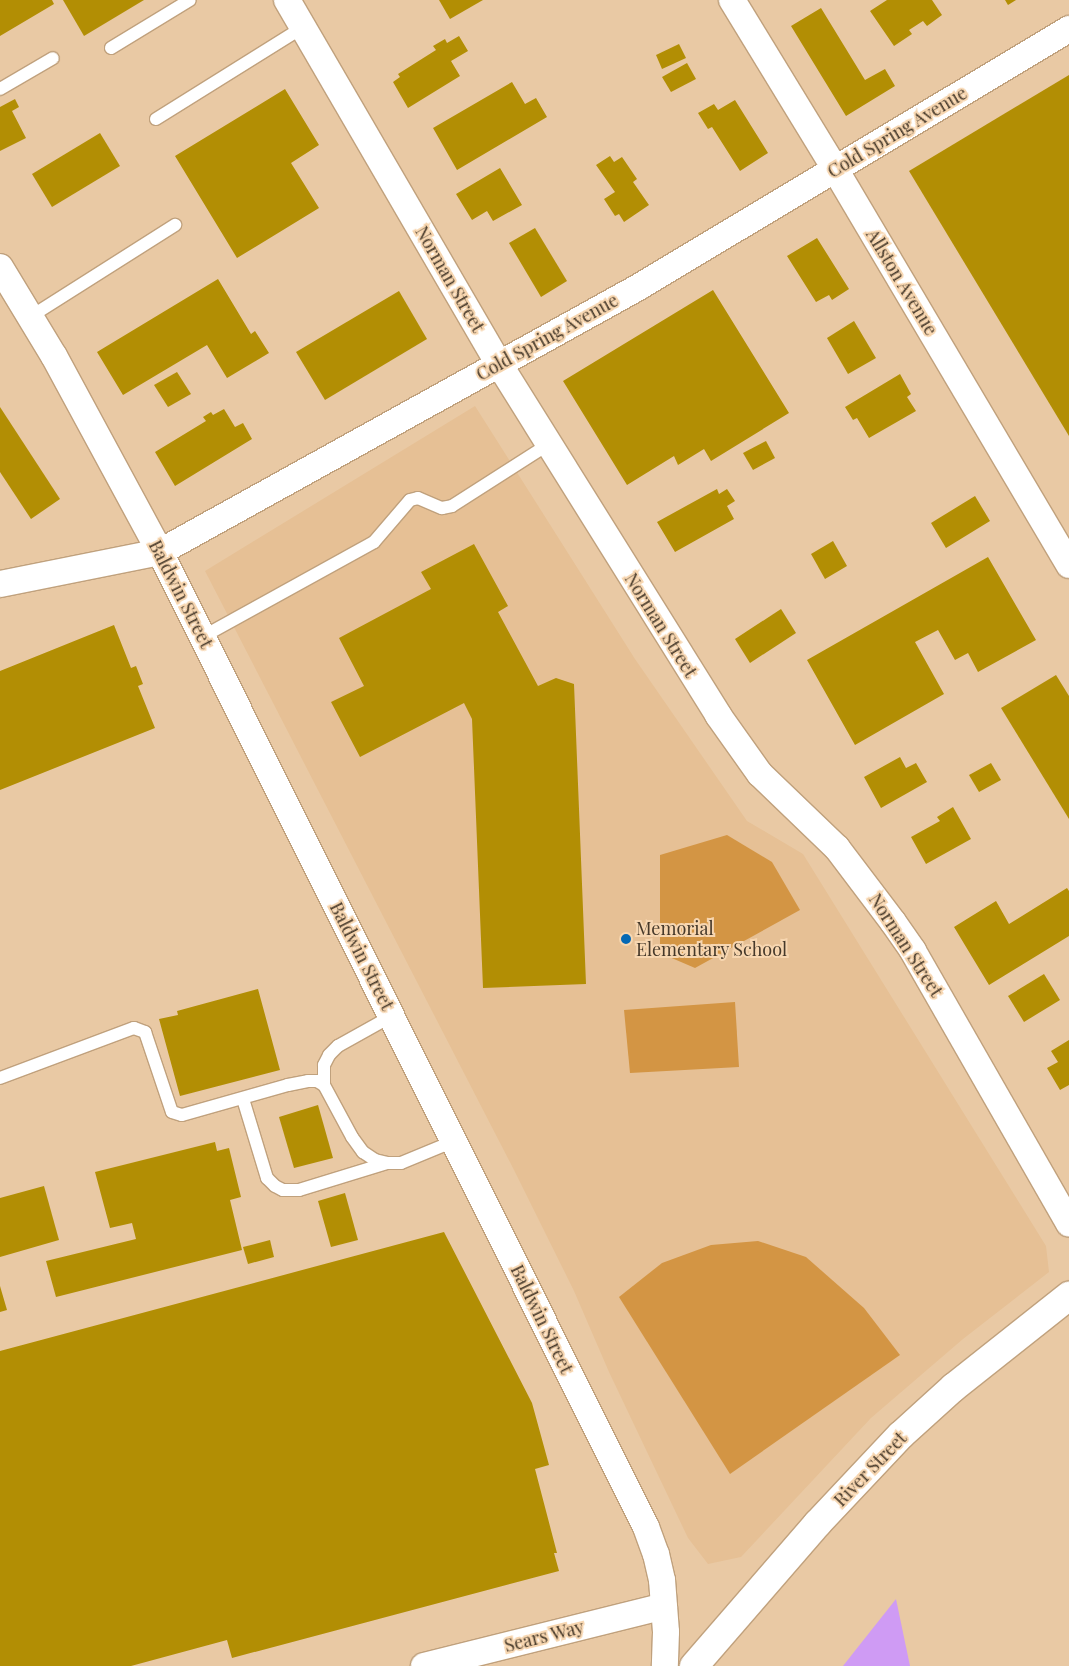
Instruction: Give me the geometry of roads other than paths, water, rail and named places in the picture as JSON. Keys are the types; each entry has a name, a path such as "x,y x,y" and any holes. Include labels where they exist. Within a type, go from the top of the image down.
{"main road":[{"name":"River Street","path":"694,1666 817,1524 902,1435 954,1387 1069,1296"}],"street":[{"name":"Norman Street","path":"288,0 499,364 718,716 760,774 837,848 873,893 913,951 1069,1223"},
{"name":"Allston Avenue","path":"732,0 835,169 1069,565"},
{"name":"Cold Spring Avenue","path":"0,584 160,552 637,288 1069,29"},
{"name":"Baldwin Street","path":"0,267 30,317 160,552 646,1527 656,1554 664,1606 665,1666"},
{"name":"Sears Way","path":"424,1666 457,1662 664,1606"}],"lane":[{"path":"111,48 190,0"},
{"path":"156,118 303,27"},
{"path":"0,89 52,58"},
{"path":"30,317 175,225"},
{"path":"202,637 374,542 410,500 418,498 442,508 452,506 549,444"},
{"path":"392,1016 338,1046 324,1065 324,1085 338,1113 363,1152 375,1160 401,1163 454,1141"},
{"path":"0,1078 134,1028 145,1032 172,1112 182,1115 308,1080 324,1085"},
{"path":"243,1099 268,1178 275,1186 283,1190 299,1190 388,1163"}],"place":[{"name":"Memorial Elementary School","path":"626,939"}]}
